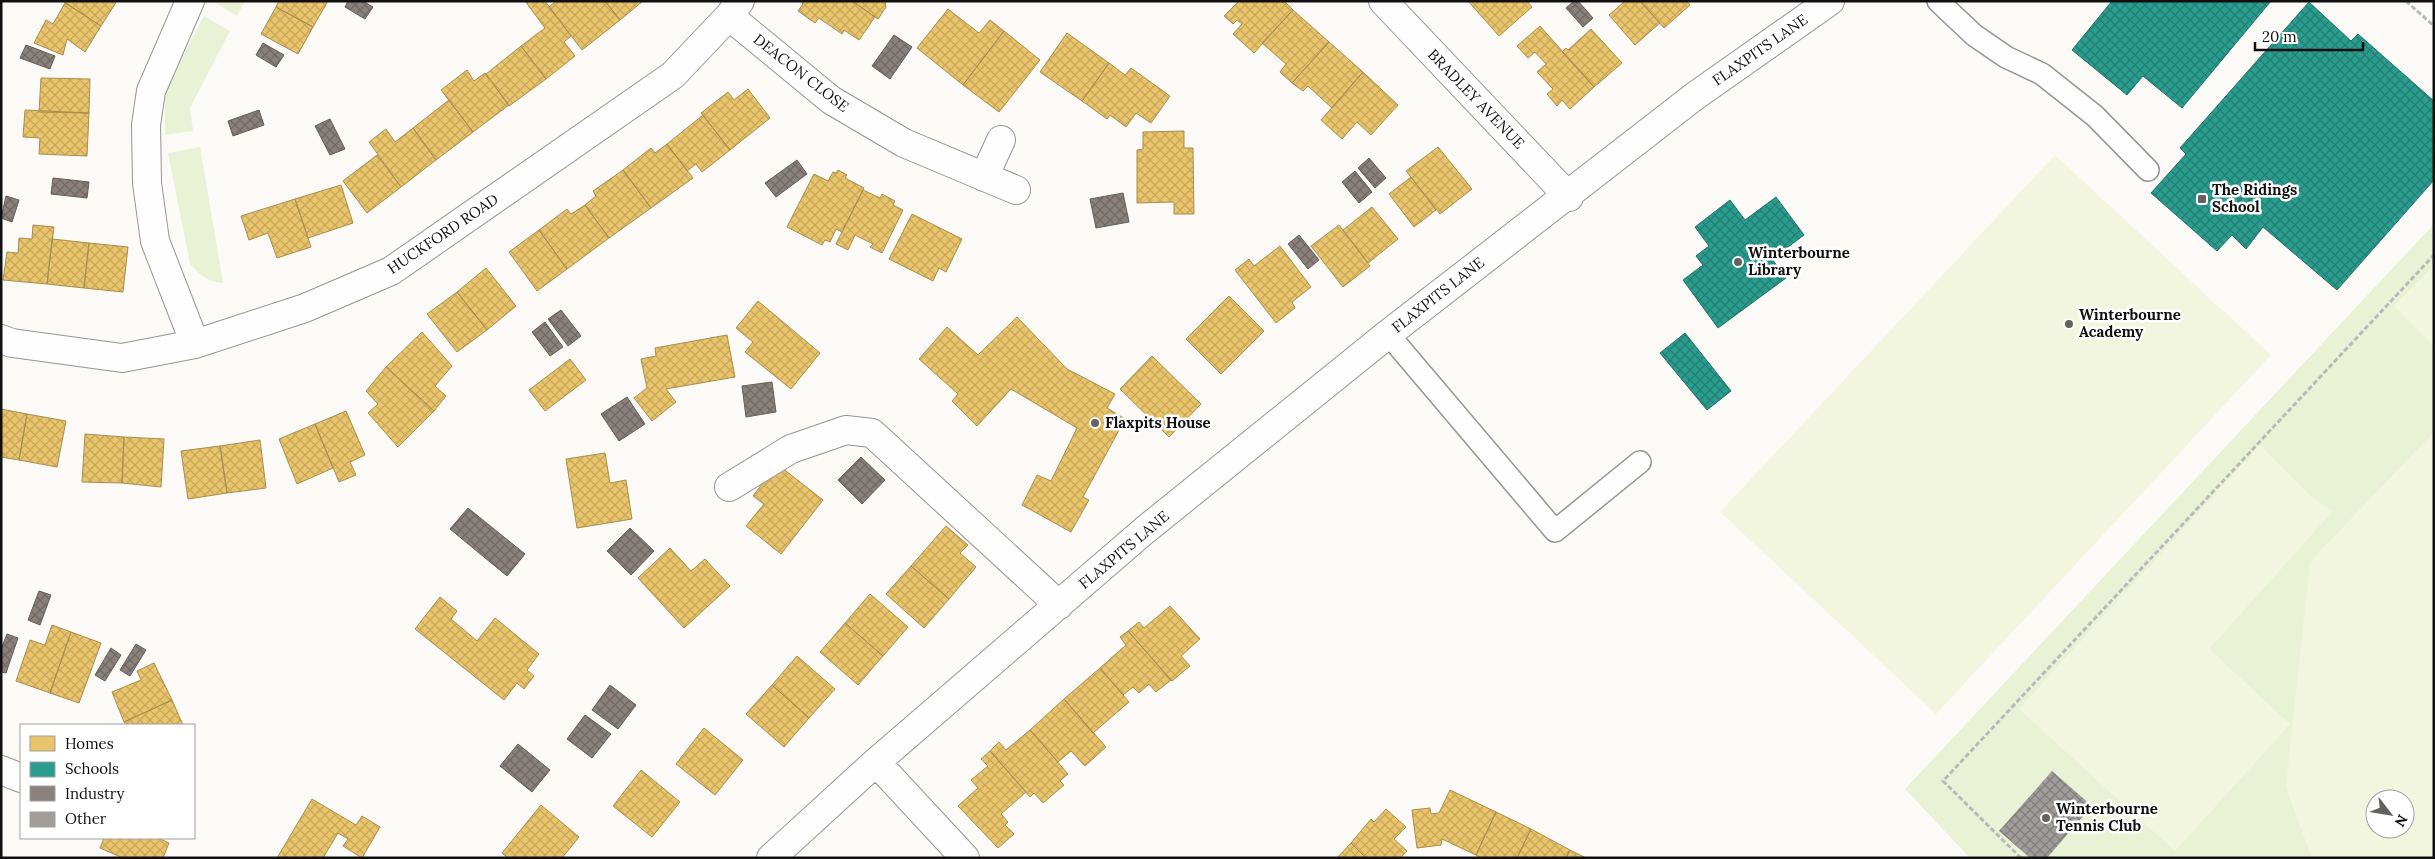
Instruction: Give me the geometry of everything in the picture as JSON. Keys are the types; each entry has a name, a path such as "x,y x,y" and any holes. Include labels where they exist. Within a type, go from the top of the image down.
{"street":[{"path":"190,1 151,91 146,125 147,183 155,241 195,344"},
{"name":"BRADLEY AVENUE","path":"1383,1 1569,196"},
{"name":"FLAXPITS LANE","path":"771,858 876,762 1145,530 1388,334 1569,196 1695,96 1830,1"},
{"name":"HUCKFORD ROAD","path":"1,339 122,358 195,344 305,308 391,271 673,75 734,9"},
{"name":"DEACON CLOSE","path":"734,9 831,100 904,143 1016,190"},
{"path":"984,177 1001,140"},
{"path":"730,488 791,449 846,430 872,433 1059,605"},
{"path":"876,762 965,858"},
{"path":"1,770 20,778"}],"lane":[{"path":"1938,1 1974,35 2006,57 2042,74 2095,116 2148,170"},
{"path":"1388,334 1556,531 1640,462"}],"path":[{"path":"2406,1 2434,26"},
{"path":"2021,858 1943,781 2434,255"}],"green space":[{"path":"212,1 245,1 237,16"},
{"path":"204,16 230,31 190,108 193,131 165,135 165,90"},
{"path":"200,147 223,283 205,277 190,264 168,153"},
{"path":"2055,155 2271,355 1936,714 1720,512"},
{"path":"2434,224 2434,858 1970,858 1905,789"},
{"path":"2434,266 2434,346 2394,306"},
{"path":"2434,432 2434,858 2312,858 2286,787 2310,562"},
{"path":"2260,445 2314,499 2333,511 2209,649 2290,724 2175,851 2019,709"}],"building: Homes":[{"path":"63,1 117,1 101,26"},
{"path":"279,1 328,1 313,27 276,7"},
{"path":"525,1 545,1 571,36 564,42 575,56 546,79 521,46 545,28"},
{"path":"556,1 605,1 620,20 582,50 549,7"},
{"path":"605,1 643,1 620,20"},
{"path":"801,1 852,1 875,17 859,40 844,30 842,34 819,18 815,23 798,11 803,4"},
{"path":"852,1 885,1 886,7 878,19"},
{"path":"1239,1 1284,1 1293,10 1254,53 1233,34 1242,24 1237,20 1233,24 1224,16"},
{"path":"1468,1 1527,1 1532,7 1499,36"},
{"path":"1625,1 1640,1 1660,23 1635,45 1609,15"},
{"path":"1640,1 1687,1 1690,5 1664,28"},
{"path":"65,3 101,26 85,52 67,39 63,55 34,43 46,20 53,24"},
{"path":"276,7 313,27 298,54 261,34"},
{"path":"948,9 979,33 990,20 1004,31 963,85 917,48"},
{"path":"1293,10 1329,42 1292,83 1280,72 1286,64 1262,43"},
{"path":"1540,26 1594,87 1570,109 1562,100 1557,106 1547,94 1553,89 1537,72 1546,64 1535,52 1528,58 1517,46"},
{"path":"1591,29 1622,63 1594,87 1562,52 1566,48 1568,50"},
{"path":"1004,31 1040,60 999,112 963,85"},
{"path":"1067,33 1109,63 1082,101 1040,72"},
{"path":"1329,42 1363,72 1332,108 1308,86 1303,91 1292,83"},
{"path":"521,46 546,79 509,106 486,74"},
{"path":"1109,63 1125,75 1131,68 1170,96 1151,123 1136,113 1126,127 1110,115 1107,119 1082,101"},
{"path":"467,70 474,81 485,73 509,105 473,132 441,90"},
{"path":"1363,72 1398,105 1371,135 1357,122 1342,139 1321,120"},
{"path":"41,78 90,79 89,113 39,112"},
{"path":"748,89 770,118 730,150 701,113 728,92 734,100"},
{"path":"449,100 473,132 436,160 413,128"},
{"path":"25,110 89,113 87,156 39,154 40,138 23,137"},
{"path":"703,115 730,150 702,172 696,164 687,171 667,144"},
{"path":"413,128 436,160 401,187 369,142 386,129 395,142"},
{"path":"1184,131 1184,148 1193,148 1194,214 1174,214 1174,202 1137,203 1137,150 1143,149 1143,132"},
{"path":"667,144 693,178 651,208 623,170 651,148 655,153"},
{"path":"1438,147 1472,189 1440,214 1406,171"},
{"path":"377,155 401,187 367,213 343,181"},
{"path":"623,170 651,208 609,238 585,205 596,196 593,191"},
{"path":"838,170 847,175 845,178 864,188 842,232 836,229 830,242 825,240 822,245 787,227 814,174 828,181 833,172 836,173"},
{"path":"1411,177 1436,210 1414,227 1389,194"},
{"path":"341,185 353,223 308,238 295,199"},
{"path":"863,190 880,198 882,194 895,201 893,205 903,210 882,253 870,247 873,244 855,235 848,250 836,244"},
{"path":"295,199 311,247 277,258 268,233 249,240 241,216"},
{"path":"585,205 609,238 567,269 539,230 567,209 571,214"},
{"path":"1372,207 1398,239 1368,263 1343,230"},
{"path":"912,214 962,239 946,272 939,268 933,281 889,259"},
{"path":"33,225 54,227 47,284 3,280 7,252 18,253 19,238 32,239"},
{"path":"1339,225 1370,266 1343,287 1311,246"},
{"path":"539,230 567,269 537,291 509,252"},
{"path":"52,239 89,243 84,288 47,284"},
{"path":"89,243 128,247 123,292 84,288"},
{"path":"1280,246 1311,287 1292,302 1295,308 1276,323 1235,270 1249,259 1254,266"},
{"path":"486,268 516,306 487,330 457,292"},
{"path":"457,292 487,330 457,352 427,314"},
{"path":"1229,296 1264,331 1221,374 1186,339"},
{"path":"758,301 820,353 791,389 745,352 753,342 736,328"},
{"name":"Flaxpits House","path":"1017,317 1067,369 1115,394 1107,408 1125,419 1083,497 1089,500 1071,532 1022,505 1037,475 1051,481 1077,428 1011,389 977,426 952,401 958,394 919,359 947,327 978,355"},
{"path":"422,332 452,366 435,386 446,396 434,411 386,367"},
{"path":"727,335 735,377 666,389 676,402 652,421 634,398 647,388 641,359 656,356 655,348"},
{"path":"1152,356 1201,404 1169,437 1120,389"},
{"path":"570,359 586,380 545,411 529,390"},
{"path":"386,367 434,411 398,447 368,413 378,404 366,391"},
{"path":"1,409 27,414 19,460 1,457"},
{"path":"346,411 365,455 350,462 356,475 339,482 315,424"},
{"path":"27,414 66,421 57,467 19,460"},
{"path":"315,424 333,468 297,484 279,439"},
{"path":"85,434 124,437 122,483 82,482"},
{"path":"124,437 164,439 161,487 122,483"},
{"path":"260,440 266,488 227,493 220,446"},
{"path":"220,446 227,493 188,499 181,451"},
{"path":"605,453 610,483 626,480 632,519 577,528 566,459"},
{"path":"777,464 823,500 781,554 746,526 764,504 753,496"},
{"path":"946,526 968,545 960,553 976,567 949,599 911,566"},
{"path":"670,548 691,571 705,559 730,586 684,628 638,578"},
{"path":"911,566 949,599 924,628 886,594"},
{"path":"870,594 908,627 883,656 845,623"},
{"path":"440,597 457,611 451,619 477,641 495,618 539,654 527,670 534,676 524,689 517,683 504,700 415,629"},
{"path":"1170,606 1200,639 1181,656 1190,666 1172,681 1128,631 1139,622 1144,628"},
{"path":"845,623 883,656 858,685 820,652"},
{"path":"52,625 71,632 50,693 16,681 30,640 45,645"},
{"path":"1128,631 1171,680 1156,692 1149,684 1139,693 1133,687 1123,695 1100,668 1126,645 1120,637"},
{"path":"71,632 101,643 79,703 50,693"},
{"path":"797,656 835,689 809,718 772,685"},
{"path":"154,663 172,700 124,722 112,692 141,680 137,671"},
{"path":"1100,668 1129,702 1093,733 1064,699"},
{"path":"772,685 809,718 784,747 746,714"},
{"path":"1064,699 1106,747 1085,766 1071,751 1058,762 1030,730"},
{"path":"172,700 183,724 125,724 124,722"},
{"path":"704,728 743,760 715,795 676,764"},
{"path":"1030,730 1068,774 1060,781 1064,785 1043,803 1034,793 1030,797 990,751 999,742 1006,750"},
{"path":"990,751 1026,792 1001,814 1008,822 1005,825 1014,834 998,848 958,806 978,788 971,780 988,766 981,759"},
{"path":"641,770 680,802 652,837 613,806"},
{"path":"1450,790 1496,812 1476,855 1442,839 1441,845 1417,848 1412,810 1430,808 1431,814 1439,813"},
{"path":"312,799 356,825 362,816 380,827 362,858 343,846 348,839 338,833 323,858 277,858"},
{"path":"541,805 579,837 562,858 508,858 502,853"},
{"path":"1386,809 1406,827 1394,839 1407,851 1400,858 1366,858 1351,843 1371,819 1374,822"},
{"path":"1496,812 1531,829 1517,858 1481,858 1476,855"},
{"path":"1531,829 1570,850 1566,858 1517,858"},
{"path":"104,839 160,839 169,843 163,858 123,858 100,848"},
{"path":"1351,843 1366,858 1337,858"},
{"path":"1570,850 1586,858 1566,858"}],"building: Schools":[{"path":"2112,1 2271,1 2182,108 2143,76 2127,95 2072,50"},
{"path":"2309,2 2351,41 2358,34 2434,101 2434,180 2337,290 2263,227 2246,249 2232,235 2217,251 2151,193 2186,154 2180,148"},
{"name":"Winterbourne Library","path":"1776,197 1804,235 1772,259 1786,278 1718,328 1683,280 1703,265 1696,256 1709,246 1695,227 1730,200 1745,220"},
{"path":"1685,333 1731,391 1707,410 1660,353"}],"building: Industry":[{"path":"348,1 363,1 373,7 365,19 345,7"},
{"path":"1574,1 1578,1 1593,18 1583,27 1566,8"},
{"path":"894,35 912,47 890,79 872,66"},
{"path":"263,43 284,55 276,67 256,55"},
{"path":"26,45 55,56 50,69 20,58"},
{"path":"259,110 264,125 233,136 228,121"},
{"path":"330,119 345,149 330,155 315,126"},
{"path":"1369,158 1386,178 1375,188 1358,168"},
{"path":"797,160 807,174 776,197 765,183"},
{"path":"1355,171 1372,192 1359,203 1342,182"},
{"path":"53,178 89,182 87,198 51,194"},
{"path":"1123,193 1129,222 1096,228 1090,199"},
{"path":"6,196 19,200 12,222 1,218"},
{"path":"1299,235 1319,260 1308,269 1288,244"},
{"path":"561,310 581,336 568,346 548,319"},
{"path":"545,322 563,347 550,356 532,332"},
{"path":"772,382 776,412 746,417 742,386"},
{"path":"627,397 645,424 619,441 601,414"},
{"path":"861,457 885,480 862,504 838,480"},
{"path":"468,508 525,554 507,576 450,529"},
{"path":"630,528 654,551 631,575 607,551"},
{"path":"39,591 51,595 40,625 28,620"},
{"path":"7,634 18,638 6,673 1,672 1,649"},
{"path":"136,644 146,650 130,676 120,670"},
{"path":"111,648 121,655 105,681 95,675"},
{"path":"610,685 636,705 618,729 592,710"},
{"path":"585,715 611,734 592,758 567,739"},
{"path":"518,744 550,770 532,792 500,766"}],"building: Other":[{"name":"Winterbourne Tennis Club","path":"2052,771 2092,806 2047,858 2030,858 1999,831"}],"place":[{"name":"The Ridings School","path":"2202,199"},
{"name":"Winterbourne Library","path":"1738,262"},
{"name":"Winterbourne Academy","path":"2069,324"},
{"name":"Flaxpits House","path":"1095,423"},
{"name":"Winterbourne Tennis Club","path":"2046,818"}]}
